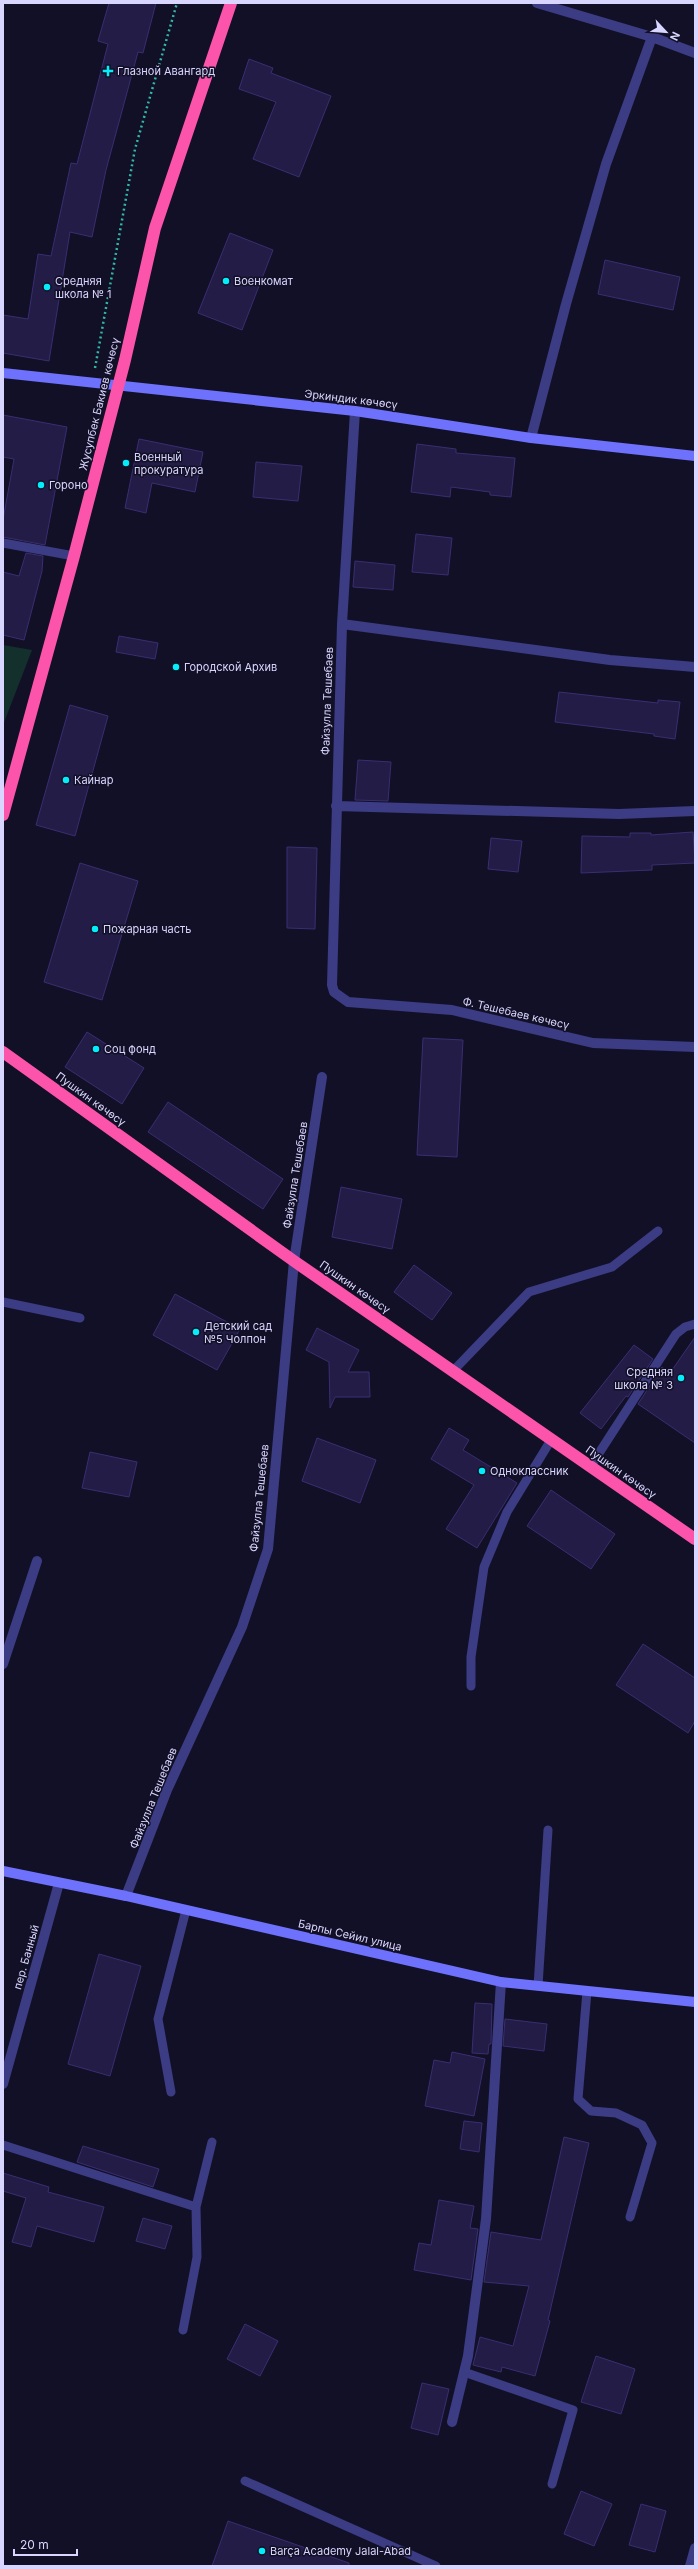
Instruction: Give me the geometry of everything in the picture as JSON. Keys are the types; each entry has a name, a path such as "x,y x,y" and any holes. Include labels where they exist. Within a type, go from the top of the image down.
{"highway":[{"name":"Жусупбек Бакиев көчөсү","path":"3,815 74,556 118,386 155,228 231,3"},
{"name":"Пушкин көчөсү","path":"3,1052 294,1261 695,1539"}],"main road":[{"name":"Эркиндик көчөсү","path":"3,373 355,411 531,438 695,456"},
{"name":"Барпы Сейил улица","path":"3,1871 126,1896 501,1982 695,2002"}],"street":[{"path":"536,3 652,37 695,52"},
{"path":"531,438 566,304 606,164 652,37"},
{"name":"Файзулла Тешебаев","path":"334,992 332,985 342,624 355,411"},
{"path":"342,624 610,660 695,667"},
{"path":"336,806 618,814 695,811"},
{"name":"Ф. Тешебаев көчөсү","path":"334,992 348,1002 452,1010 593,1043 695,1047"},
{"name":"Файзулла Тешебаев","path":"126,1896 167,1790 242,1627 268,1549 294,1261 322,1077"},
{"path":"3,1664 37,1561"},
{"name":"пер. Банный","path":"3,2084 60,1883"},
{"path":"452,2422 464,2372 486,2219 501,1982"},
{"path":"690,2566 695,2548"}],"lane":[{"path":"3,543 74,556"},
{"path":"453,1371 503,1316 529,1292 612,1267 658,1230"},
{"path":"3,1302 80,1318"},
{"path":"590,1467 676,1334 685,1326 695,1324"},
{"path":"471,1686 471,1657 484,1567 504,1518 551,1440"},
{"path":"538,1986 548,1830"},
{"path":"171,2092 158,2019 186,1910"},
{"path":"587,1991 578,2099 590,2111 616,2113 642,2125 652,2143 630,2217"},
{"path":"183,2330 197,2257 196,2207 212,2142"},
{"path":"3,2145 196,2207"},
{"path":"464,2372 573,2410 552,2484"},
{"path":"245,2481 436,2566"}],"path":[{"path":"87,369 94,370 135,149 177,3"}],"green space":[{"path":"3,645 32,650 3,725"}],"building":[{"path":"109,3 156,3 143,53 138,52 106,170 92,237 70,232 49,361 3,353 3,315 28,319 38,254 51,256 71,163 77,164 108,44 98,41"},
{"path":"249,59 273,68 271,73 331,96 299,177 253,159 276,102 239,89"},
{"path":"230,233 273,250 242,330 198,313"},
{"path":"605,260 680,277 673,310 598,294"},
{"path":"3,415 67,427 45,545 3,537 3,520 14,459 3,457"},
{"path":"139,439 203,452 195,492 152,483 146,513 125,508"},
{"path":"417,444 456,449 456,453 515,458 511,497 490,495 490,492 451,487 450,497 411,492"},
{"path":"256,462 302,466 298,501 253,497"},
{"path":"416,534 452,538 448,575 412,572"},
{"path":"26,553 43,556 42,571 24,640 3,635 3,572 19,576"},
{"path":"355,561 395,565 393,590 353,587"},
{"path":"119,636 158,643 155,659 116,652"},
{"path":"559,692 658,703 658,700 680,702 675,739 654,736 654,734 555,722"},
{"path":"70,705 108,716 75,836 36,825"},
{"path":"358,760 391,762 388,801 355,800"},
{"path":"693,832 695,863 652,865 652,870 581,873 582,836 630,837 630,833 651,833 651,835"},
{"path":"491,838 522,841 518,872 488,869"},
{"path":"287,847 317,848 315,929 287,928"},
{"path":"80,863 138,881 102,1000 44,982"},
{"path":"87,1032 144,1068 122,1104 65,1067"},
{"path":"423,1038 463,1040 457,1157 417,1155"},
{"path":"168,1102 283,1179 263,1209 148,1132"},
{"path":"341,1187 402,1199 392,1249 332,1237"},
{"path":"414,1265 452,1293 432,1320 394,1292"},
{"name":"Детский сад №5 Чолпон","path":"175,1294 240,1329 217,1370 153,1335"},
{"path":"317,1328 359,1350 348,1372 369,1372 370,1397 335,1397 330,1408 329,1362 306,1350"},
{"name":"Средняя школа № 3","path":"695,1337 695,1443 638,1404 662,1367 670,1373"},
{"path":"634,1345 653,1359 628,1397 626,1396 601,1429 580,1413"},
{"path":"449,1428 469,1440 463,1450 517,1483 477,1548 446,1529 474,1485 431,1459"},
{"path":"317,1438 376,1460 360,1503 302,1481"},
{"path":"90,1452 137,1462 129,1497 82,1488"},
{"path":"551,1490 615,1534 591,1569 527,1526"},
{"path":"643,1644 695,1678 695,1721 688,1733 616,1685"},
{"path":"99,1954 141,1966 110,2076 68,2064"},
{"path":"475,2003 492,2004 491,2044 489,2044 488,2054 472,2053"},
{"path":"505,2019 547,2024 544,2051 503,2046"},
{"path":"452,2052 485,2059 474,2116 425,2106 434,2060 450,2063"},
{"path":"464,2121 482,2123 479,2152 460,2149"},
{"path":"564,2137 589,2143 548,2320 550,2321 535,2376 502,2367 501,2372 473,2365 480,2337 513,2346 529,2286 484,2282 491,2232 541,2240"},
{"path":"83,2146 159,2169 153,2187 77,2162"},
{"path":"3,2173 49,2187 48,2192 104,2207 94,2242 37,2226 31,2247 12,2242 26,2198 3,2191"},
{"path":"439,2200 474,2206 470,2228 478,2229 471,2280 414,2270 419,2243 431,2245"},
{"path":"143,2218 172,2226 165,2249 136,2241"},
{"path":"245,2324 278,2341 260,2376 227,2359"},
{"path":"596,2356 635,2369 621,2414 581,2402"},
{"path":"422,2383 449,2389 438,2435 411,2428"},
{"path":"581,2491 612,2504 594,2546 564,2534"},
{"path":"641,2504 666,2511 655,2552 629,2545"},
{"name":"Barça Academy Jalal-Abad","path":"228,2521 349,2563 349,2566 212,2566"}],"place":[{"name":"Глазной Авангард","path":"108,71"},
{"name":"Военкомат","path":"226,281"},
{"name":"Средняя школа № 1","path":"47,287"},
{"name":"Военный прокуратура","path":"126,463"},
{"name":"Гороно","path":"41,485"},
{"name":"Городской Архив","path":"176,667"},
{"name":"Кайнар","path":"66,780"},
{"name":"Пожарная часть","path":"95,929"},
{"name":"Соц фонд","path":"96,1049"},
{"name":"Детский сад №5 Чолпон","path":"196,1332"},
{"name":"Средняя школа № 3","path":"681,1378"},
{"name":"Одноклассник","path":"482,1471"},
{"name":"Barça Academy Jalal-Abad","path":"262,2551"}]}
